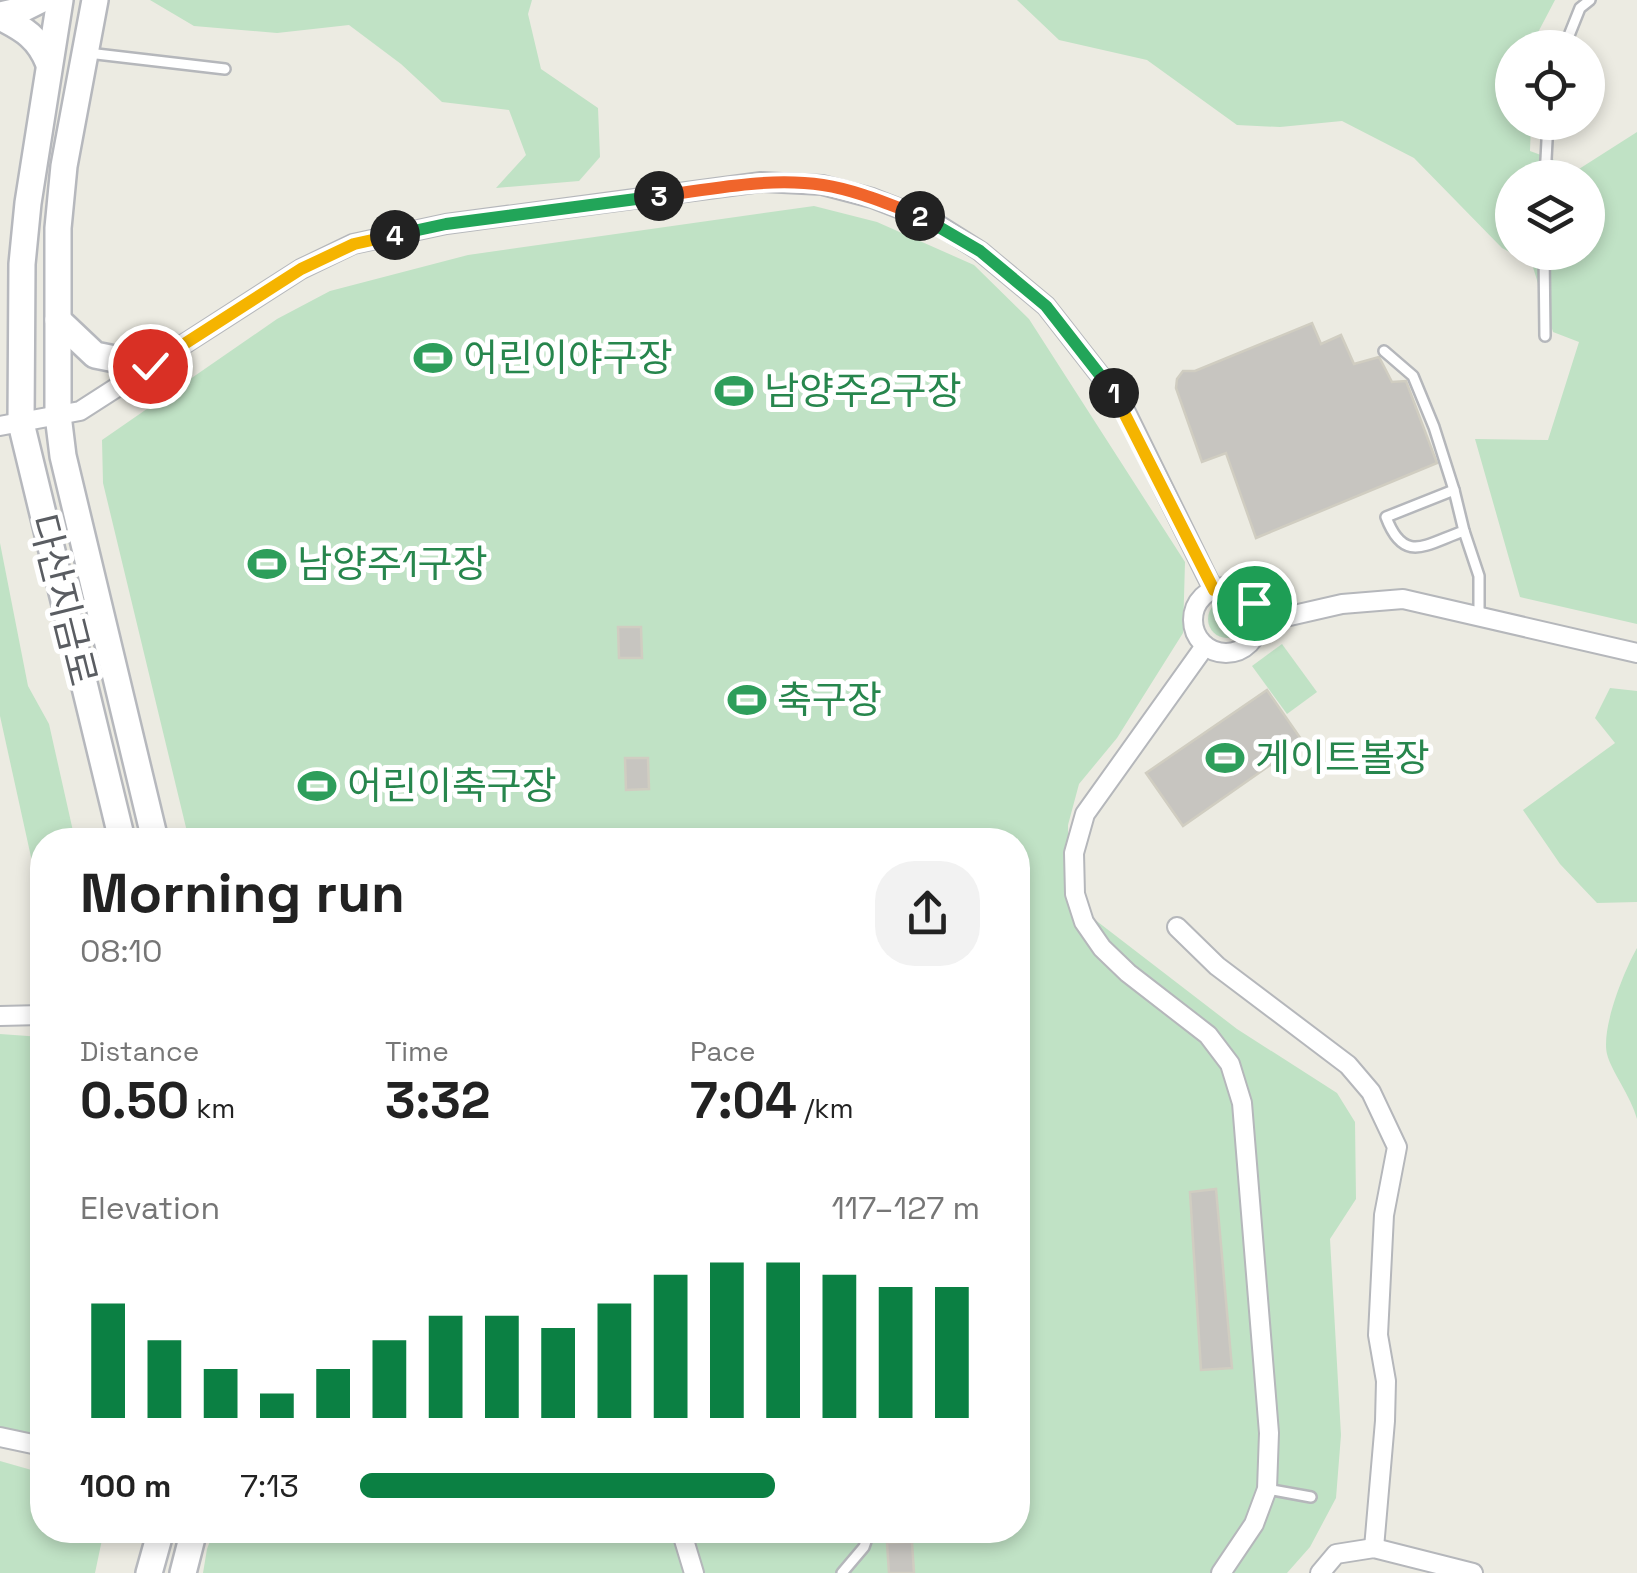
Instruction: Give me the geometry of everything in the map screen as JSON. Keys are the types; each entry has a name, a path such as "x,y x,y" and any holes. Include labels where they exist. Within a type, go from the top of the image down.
{"street":[{"path":"0,16 40,0"},
{"name":"다산지금로","path":"60,0 28,203 10,425 119,828"},
{"name":"다산지금로","path":"95,0 64,166 58,228 58,416 68,475 152,828"},
{"path":"0,16 26,30 41,44 49,64"},
{"path":"10,425 80,411 301,269 354,244 446,224 761,182 822,185 872,198 934,222 980,251 1046,306 1121,402 1214,590"},
{"path":"58,320 95,354 150,366"},
{"path":"1226,587 1247,594 1254,603 1259,623 1256,635 1241,650 1220,653 1205,646 1195,634 1193,613 1197,603 1214,590 1226,587"},
{"path":"1259,623 1342,604 1403,598 1637,653"},
{"path":"1205,646 1084,814 1074,853 1075,894 1084,922 1102,948 1128,973 1208,1035 1230,1064 1242,1103 1269,1434 1267,1489 1254,1524 1222,1573"},
{"path":"1177,927 1217,966 1348,1065 1372,1092 1397,1146 1384,1216 1378,1335 1386,1381 1385,1421 1374,1548"},
{"path":"0,1016 30,1015"},
{"path":"0,1437 30,1443"},
{"path":"149,1573 157,1543"},
{"path":"183,1573 191,1543"},
{"path":"685,1543 694,1573"},
{"path":"1320,1573 1336,1554 1374,1548 1472,1573"}],"lane":[{"path":"1571,30 1580,8 1590,0"},
{"path":"85,52 225,69"},
{"path":"1544,270 1545,336"},
{"path":"1384,351 1413,376 1434,427 1478,576 1479,616"},
{"path":"1454,490 1386,517 1402,545 1426,545 1464,532"},
{"path":"1267,1489 1311,1496"},
{"path":"842,1573 866,1543"}],"green space":[{"path":"150,0 532,0 528,14 541,69 598,108 600,157 579,181 496,188 526,155 509,110 442,102 401,64 349,25 277,33 194,26"},
{"path":"1017,0 1555,0 1539,30 1495,30 1495,140 1530,140 1530,151 1554,160 1495,160 1495,241 1414,158 1342,121 1280,127 1237,125 1147,60 1059,40"},
{"path":"1637,132 1637,624 1520,597 1475,439 1548,440 1579,342 1553,332 1534,270 1605,270 1605,160 1593,160"},
{"path":"814,206 877,222 974,265 1029,319 1185,562 1183,633 1117,738 1079,784 1068,825 1068,899 1237,1029 1337,1093 1355,1122 1356,1199 1330,1239 1341,1435 1336,1498 1310,1547 1287,1573 203,1573 209,1543 1030,1543 1030,828 186,828 103,483 102,440 277,319 330,291 468,255"},
{"path":"0,543 28,686 49,724 72,828 30,828 30,852 0,716"},
{"path":"1227,600 1241,605 1246,619 1241,633 1227,638 1213,633 1208,619 1213,605"},
{"path":"1282,644 1317,692 1287,714 1252,666"},
{"path":"1610,688 1637,691 1637,902 1597,903 1560,864 1523,810 1615,743 1595,718"},
{"path":"1637,948 1637,1119 1609,1061 1606,1043 1615,1000"},
{"path":"0,1034 30,1036 30,1433 0,1427"},
{"path":"0,1461 30,1470 30,1543 101,1543 95,1573 0,1573"}],"building":[{"path":"1312,323 1321,344 1341,335 1354,364 1379,357 1392,382 1406,381 1437,463 1256,538 1226,453 1202,462 1176,388 1177,379 1183,371 1195,371"},
{"path":"618,627 641,627 642,658 619,658"},
{"name":"게이트볼장","path":"1267,690 1303,742 1183,826 1146,773"},
{"path":"625,758 648,758 649,789 626,790"},
{"path":"1216,1189 1232,1368 1201,1370 1190,1192"},
{"path":"887,1543 912,1543 914,1573 889,1573"}],"place":[{"name":"어린이야구장","path":"433,358"},
{"name":"남양주2구장","path":"734,391"},
{"name":"남양주1구장","path":"267,564"},
{"name":"축구장","path":"747,700"},
{"name":"게이트볼장","path":"1225,758"},
{"name":"어린이축구장","path":"317,786"}],"route":[{"path":"150,366 301,269 354,244 446,224 761,182 822,185 872,198 934,222 980,251 1046,306 1121,402 1214,590 1237,589 1254,603"}]}
